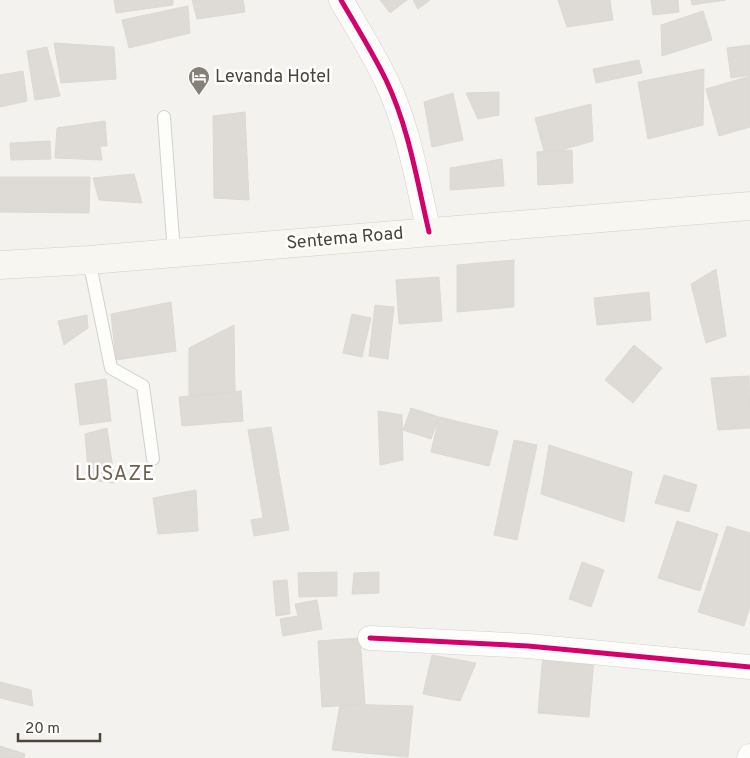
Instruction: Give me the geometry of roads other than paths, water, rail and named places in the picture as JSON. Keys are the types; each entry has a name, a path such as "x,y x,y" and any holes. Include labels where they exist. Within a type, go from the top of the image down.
{"main road":[{"name":"Sentema Road","path":"0,265 89,260 750,206"}],"street":[{"path":"340,0 386,80 398,109 408,138 429,232"},
{"path":"370,638 528,646 750,667"}],"lane":[{"path":"164,117 174,253"},
{"path":"89,260 111,368 143,386 153,459"}],"place":[{"name":"Levanda Hotel","path":"199,96"}],"district":[{"name":"LUSAZE","path":"115,475"}]}
